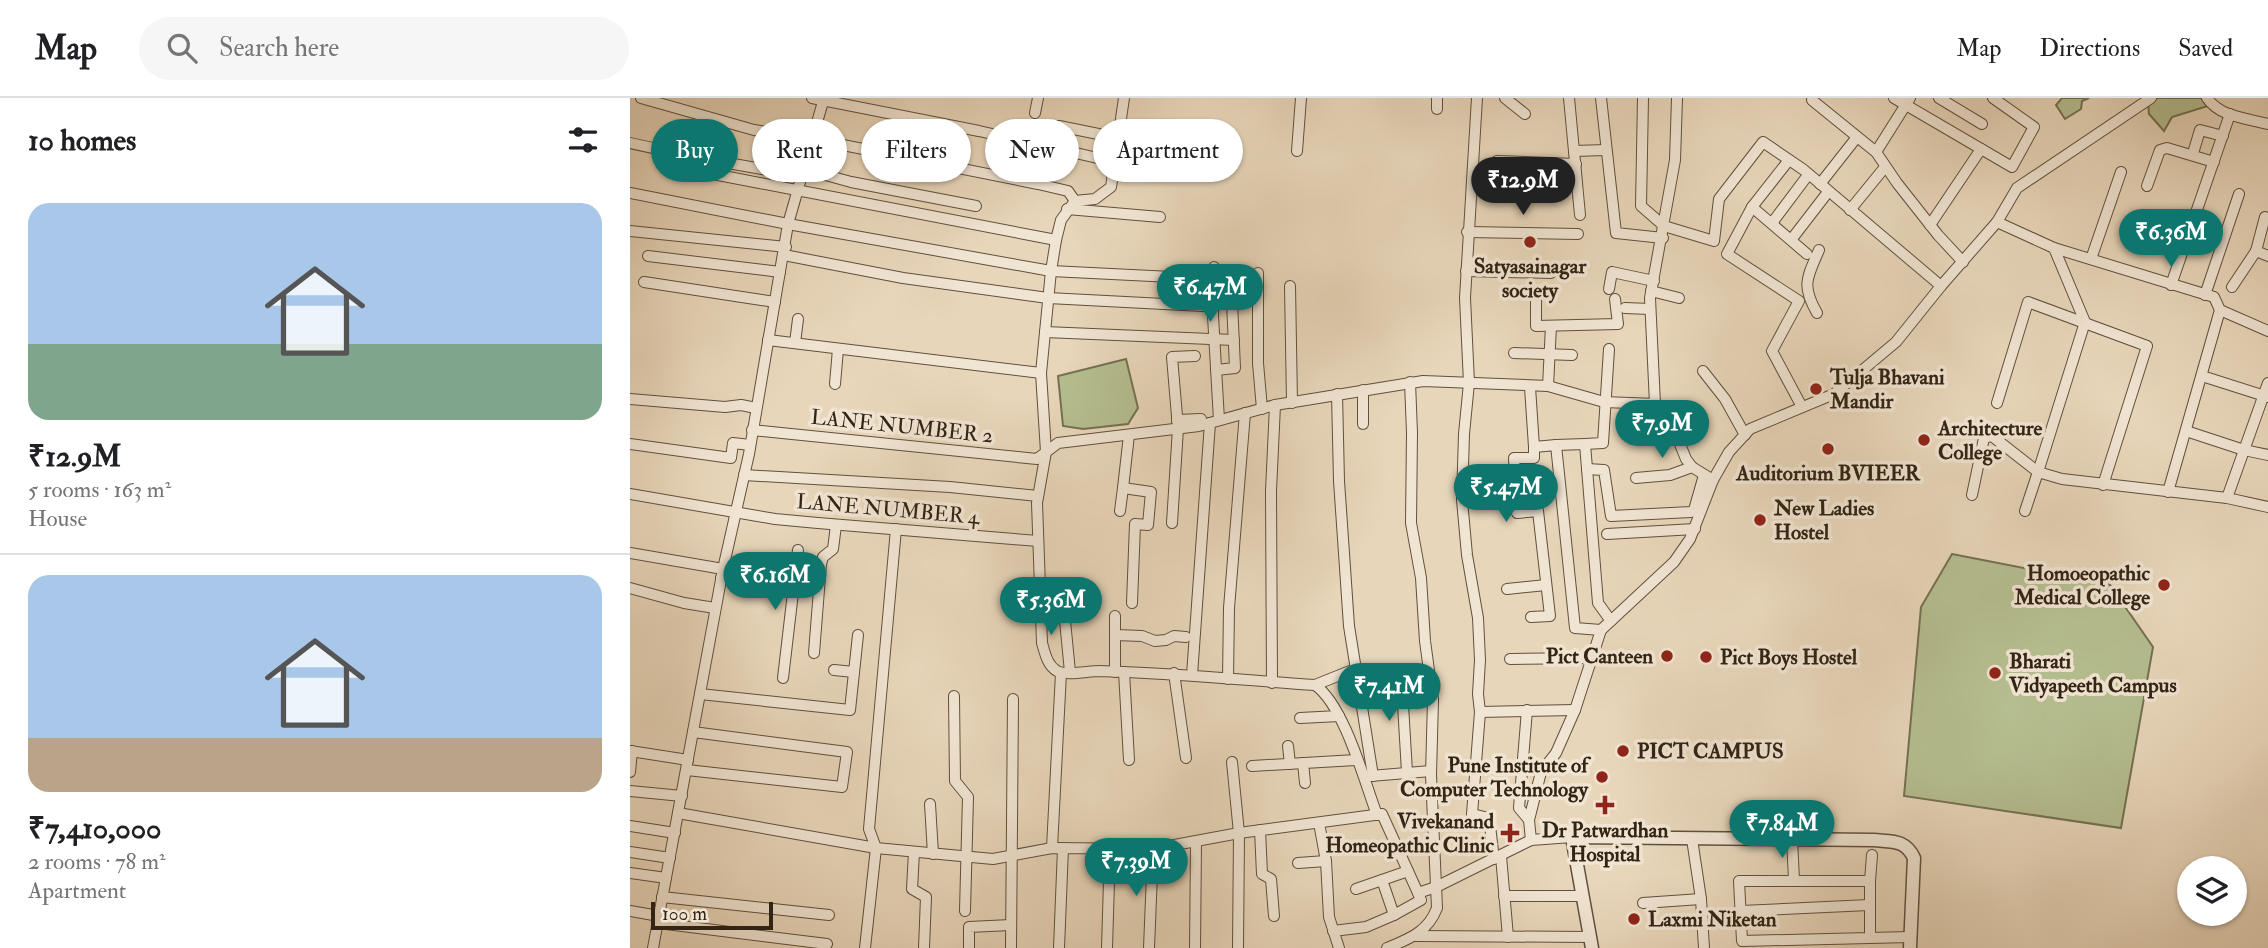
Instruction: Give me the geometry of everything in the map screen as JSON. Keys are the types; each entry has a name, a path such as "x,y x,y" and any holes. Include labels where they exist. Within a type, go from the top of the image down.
{"street":[{"path":"641,98 752,129"},
{"path":"812,98 1093,157"},
{"path":"1035,113 1038,98"},
{"path":"1121,119 1124,98"},
{"path":"1297,151 1301,98"},
{"path":"1478,98 1467,232 1465,298 1469,383 1462,500 1467,555 1478,618 1480,660 1480,712 1472,814 1489,818 1504,896 1507,937"},
{"path":"1505,98 1525,114"},
{"path":"1569,98 1580,215"},
{"path":"1601,98 1616,233 1662,238"},
{"path":"1643,98 1641,206 1664,226 1714,241 1719,199 1763,142 1808,174 1941,286"},
{"path":"1677,98 1675,160 1650,309 1655,404 1673,427 1686,459 1692,467 1708,477"},
{"path":"1894,98 1909,102 2012,167 2034,127 1993,98"},
{"path":"1939,98 1982,124"},
{"path":"1587,469 1604,470 1611,516 1691,512 1708,477 1750,429 1834,394 1896,342 1997,222 2017,188 2151,98"},
{"path":"2207,98 2214,108 2268,124"},
{"path":"818,119 824,99"},
{"path":"1812,100 1875,152 1930,225 1963,262"},
{"path":"1875,152 1909,102"},
{"path":"2171,285 2230,114"},
{"path":"2193,150 2200,130 2223,136"},
{"path":"1820,184 1857,137"},
{"path":"630,143 694,157 752,166"},
{"path":"847,146 1068,191 1075,201"},
{"path":"2147,186 2160,150 2167,148 2214,162"},
{"path":"1930,225 1981,149"},
{"path":"1574,151 1606,150"},
{"path":"1789,160 1752,207 1727,254 1799,301 1772,351 1802,407"},
{"path":"1497,161 1576,164"},
{"path":"1850,210 1885,166"},
{"path":"2091,259 2121,172"},
{"path":"1772,223 1808,174"},
{"path":"738,179 1056,240"},
{"path":"847,181 976,206"},
{"path":"653,948 715,608 750,445 788,224 800,182"},
{"path":"1112,182 1111,187 1095,199 1075,201 1067,209 1061,220 1051,271 1041,373 1046,452 1038,496 1042,643 1051,666 1066,672 1174,673 1315,685 1355,669"},
{"path":"1791,240 1828,192"},
{"path":"630,193 1051,271 1192,278"},
{"path":"2205,295 2239,194"},
{"path":"1752,207 1807,254"},
{"path":"1067,209 1160,217"},
{"path":"2232,288 2256,251 2265,216"},
{"path":"1997,222 2054,248 2214,297 2220,310 2168,492"},
{"path":"630,231 785,251 903,278 1048,298 1203,306"},
{"path":"1467,232 1577,234"},
{"path":"2025,511 2085,321 2054,248"},
{"path":"1817,313 1806,294 1808,275 1819,250"},
{"path":"2256,251 2268,256"},
{"path":"648,256 780,272"},
{"path":"1192,675 1216,370 1214,267"},
{"path":"1466,271 1550,273"},
{"path":"1609,289 1612,272 1679,298"},
{"path":"1258,273 1258,363 1262,409"},
{"path":"644,282 775,302"},
{"path":"1290,286 1292,403"},
{"path":"1536,301 1536,326 1550,327 1618,324 1615,299"},
{"path":"1216,370 1235,368 1232,302"},
{"path":"1997,403 2028,302 2147,346 2103,485"},
{"path":"1625,308 1650,309"},
{"path":"2220,310 2268,331"},
{"path":"795,343 798,319"},
{"path":"1548,386 1550,327"},
{"path":"1045,332 1234,340"},
{"path":"768,340 1041,373"},
{"path":"835,384 838,349"},
{"path":"1534,447 1603,443 1609,349"},
{"path":"1514,353 1572,355"},
{"path":"1172,523 1177,424 1172,357 1195,356"},
{"path":"1703,371 1725,399 1745,435"},
{"path":"2202,376 2266,396"},
{"path":"1410,382 1411,523 1422,578 1425,641 1433,700 1431,771 1437,908 1434,916 1416,936"},
{"name":"LANE NUMBER 2","path":"752,430 1037,459 1058,443 1129,435 1177,424 1199,426 1210,420 1275,405 1410,382 1548,386 1604,402 1655,404"},
{"path":"2227,498 2266,396 2268,383"},
{"path":"1530,387 1534,458 1514,458 1517,513 1538,511 1550,616 1531,617"},
{"path":"1363,390 1363,424"},
{"path":"1337,394 1345,589 1368,777 1377,815"},
{"path":"630,399 756,408"},
{"path":"1272,683 1270,491 1275,405"},
{"path":"1228,679 1229,608 1244,413"},
{"path":"2186,431 2268,455"},
{"path":"1120,511 1129,435"},
{"path":"1972,495 1984,438 1992,436 2038,472 2062,479 2227,498 2268,507"},
{"path":"630,444 731,458 733,443 750,445"},
{"path":"1585,444 1598,603 1611,621"},
{"path":"1556,446 1574,628 1601,631"},
{"path":"1636,478 1670,475 1692,467"},
{"path":"744,475 950,487 1038,496"},
{"path":"1531,841 1529,820 1541,772 1556,753 1575,710 1601,631 1674,562 1695,529 1708,477"},
{"path":"1123,488 1151,492 1148,525 1135,524 1132,603"},
{"name":"LANE NUMBER 4","path":"630,494 775,519 1038,541"},
{"path":"814,653 821,564 823,557 833,549 836,525"},
{"path":"865,948 876,848 869,829 896,529"},
{"path":"1607,534 1695,529"},
{"path":"783,678 798,550"},
{"path":"630,553 794,589"},
{"path":"1507,589 1546,585"},
{"path":"630,588 684,603 715,608"},
{"path":"1052,848 1066,672 1063,600"},
{"path":"1115,616 1129,761"},
{"path":"700,694 850,710 858,635"},
{"path":"1115,635 1142,636 1155,641 1174,636 1186,637"},
{"path":"1510,659 1592,658"},
{"path":"834,670 854,672"},
{"path":"1401,671 1407,772"},
{"path":"1174,673 1186,758"},
{"path":"1315,685 1326,693 1339,716 1356,760 1368,777"},
{"path":"954,696 955,781 968,797 965,911"},
{"path":"1011,948 1013,699"},
{"path":"1403,700 1433,700"},
{"path":"1527,710 1520,808 1529,820"},
{"path":"1480,712 1575,710"},
{"path":"1300,718 1339,716"},
{"path":"630,772 631,751 687,765 842,788 847,752 693,732"},
{"path":"1288,746 1290,764"},
{"path":"1252,766 1356,760"},
{"path":"1232,762 1238,833 1238,948"},
{"path":"1303,763 1305,783"},
{"path":"1368,777 1431,771"},
{"path":"630,791 682,796"},
{"path":"930,804 933,854"},
{"path":"678,813 876,848 993,859 1052,848 1153,849 1238,833 1382,814 1420,900 1394,915 1366,926 1333,931"},
{"path":"1319,823 1326,861 1329,918 1339,948"},
{"path":"630,826 674,833"},
{"path":"1260,830 1262,874 1271,879 1274,916"},
{"path":"1418,893 1531,841 1572,837 1899,842 1909,848 1914,858 1910,942 1870,937 1742,941 1739,881 1870,881"},
{"path":"1387,948 1416,936 1507,937 1591,943 1572,837"},
{"path":"1692,839 1701,899 1704,948"},
{"path":"1795,839 1797,880"},
{"path":"1195,948 1196,842"},
{"path":"1059,948 1063,848"},
{"path":"1107,948 1110,848"},
{"path":"1149,948 1153,849"},
{"path":"630,852 670,858"},
{"path":"914,852 912,889 926,897 924,948"},
{"path":"1870,937 1872,855"},
{"path":"1298,863 1326,861"},
{"path":"1356,888 1408,871"},
{"path":"630,873 666,878"},
{"path":"1382,880 1394,915"},
{"path":"1504,896 1582,896"},
{"path":"662,897 830,915"},
{"path":"1643,902 1701,899"},
{"path":"1741,911 1869,905"},
{"path":"630,911 658,919 827,944"},
{"path":"969,948 970,927 1011,925"}],"green space":[{"path":"2062,98 2089,98 2082,101 2081,109 2065,119 2056,105"},
{"path":"2156,98 2206,98 2211,105 2172,117 2164,131 2149,114 2148,103"},
{"path":"1126,359 1138,408 1128,424 1083,429 1063,426 1058,376"},
{"path":"1952,554 2110,585 2153,647 2121,828 1904,796 1921,607"}],"place":[{"name":"Satyasainagar society","path":"1530,242"},
{"name":"Tulja Bhavani Mandir","path":"1816,389"},
{"name":"Architecture College","path":"1924,440"},
{"name":"Auditorium BVIEER","path":"1828,449"},
{"name":"New Ladies Hostel","path":"1760,520"},
{"name":"Homoeopathic Medical College","path":"2164,585"},
{"name":"Pict Canteen","path":"1667,656"},
{"name":"Pict Boys Hostel","path":"1706,657"},
{"name":"Bharati Vidyapeeth Campus","path":"1995,673"},
{"name":"PICT CAMPUS","path":"1623,751"},
{"name":"Pune Institute of Computer Technology","path":"1602,777"},
{"name":"Dr Patwardhan Hospital","path":"1605,805"},
{"name":"Vivekanand Homeopathic Clinic","path":"1510,833"},
{"name":"Laxmi Niketan","path":"1634,919"}]}
